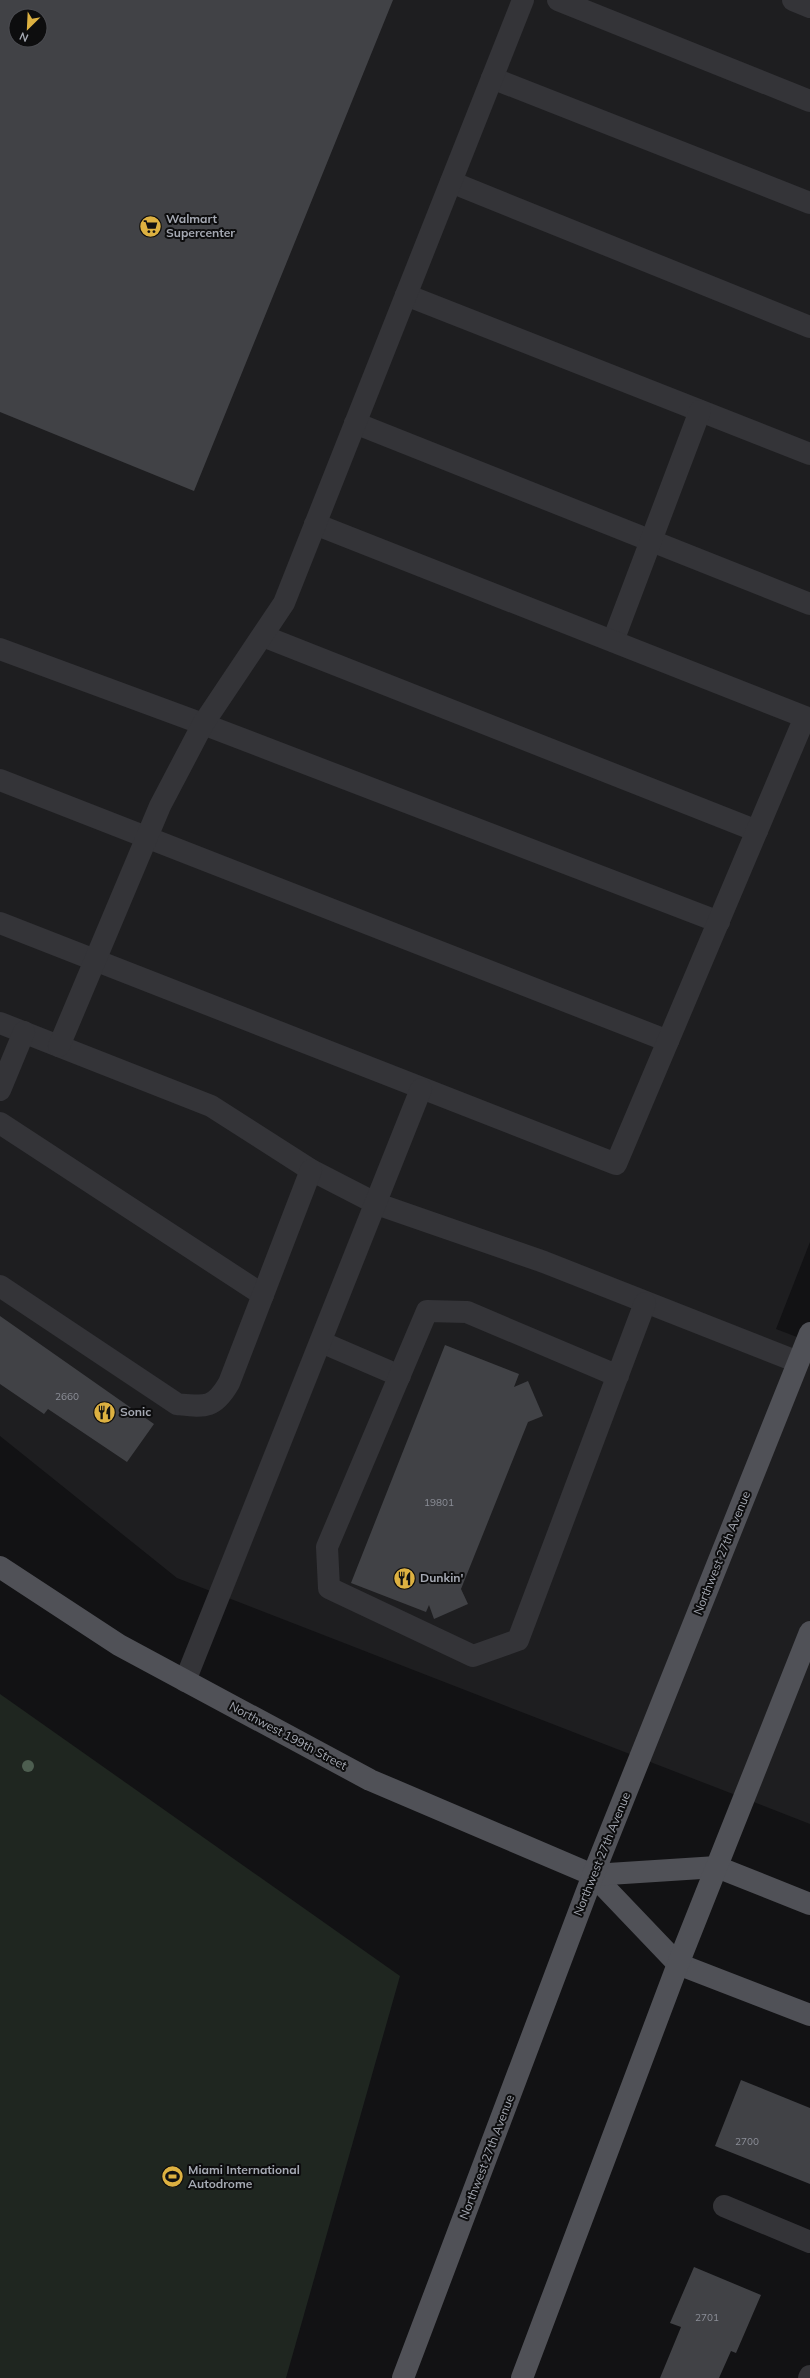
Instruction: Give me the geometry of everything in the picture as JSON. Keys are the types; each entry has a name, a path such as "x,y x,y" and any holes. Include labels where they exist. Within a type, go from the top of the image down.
{"main road":[{"name":"Northwest 27th Avenue","path":"402,2378 593,1875 810,1333"},
{"name":"Northwest 199th Street","path":"0,1566 119,1645 370,1780 593,1875 678,1964 810,2015"},
{"path":"522,2378 678,1964 810,1632"},
{"name":"Northwest 199th Street","path":"593,1875 717,1867 810,1904"}],"street":[{"path":"59,1046 160,806 203,724 284,603 523,0"},
{"path":"558,0 810,101"},
{"path":"793,0 810,7"},
{"path":"492,78 810,204"},
{"path":"451,182 810,327"},
{"path":"406,295 810,454"},
{"path":"613,641 700,411"},
{"path":"355,423 810,604"},
{"path":"0,923 421,1089 616,1164 805,717 315,524"},
{"path":"263,636 757,831"},
{"path":"0,649 203,724 719,922"},
{"path":"0,780 668,1041"},
{"path":"0,1023 211,1106 311,1170 376,1204 544,1262 798,1362"},
{"path":"0,1090 24,1032"},
{"path":"185,1681 421,1089"},
{"path":"0,1123 263,1296"},
{"path":"0,1286 178,1404 205,1407 220,1399 229,1383 311,1170"},
{"path":"618,1376 467,1312 427,1311 327,1547 329,1588 473,1656 518,1640 618,1376 645,1303"},
{"path":"321,1342 400,1376"},
{"path":"724,2206 810,2242"}],"shaded area":[{"path":"0,0 810,0 810,1242 776,1329 810,1342 810,1824 177,1578 0,1436"},
{"name":"Miami International Autodrome","path":"0,1694 400,1976 286,2378 0,2378"}],"building":[{"name":"Walmart Supercenter","path":"0,0 393,0 194,491 0,412"},
{"path":"0,1316 154,1424 127,1462 48,1409 44,1414 0,1384"},
{"path":"445,1345 519,1374 514,1387 528,1381 543,1416 528,1422 461,1589 468,1604 434,1619 429,1605 426,1612 351,1583"},
{"path":"741,2080 810,2108 810,2184 715,2146"},
{"path":"694,2267 761,2295 736,2353 731,2351 719,2378 660,2378 681,2327 670,2323"}],"place":[{"name":"Walmart Supercenter","path":"151,226"},
{"name":"Sonic","path":"105,1412"},
{"name":"Dunkin'","path":"405,1578"},
{"name":"Miami International Autodrome","path":"172,2177"}]}
